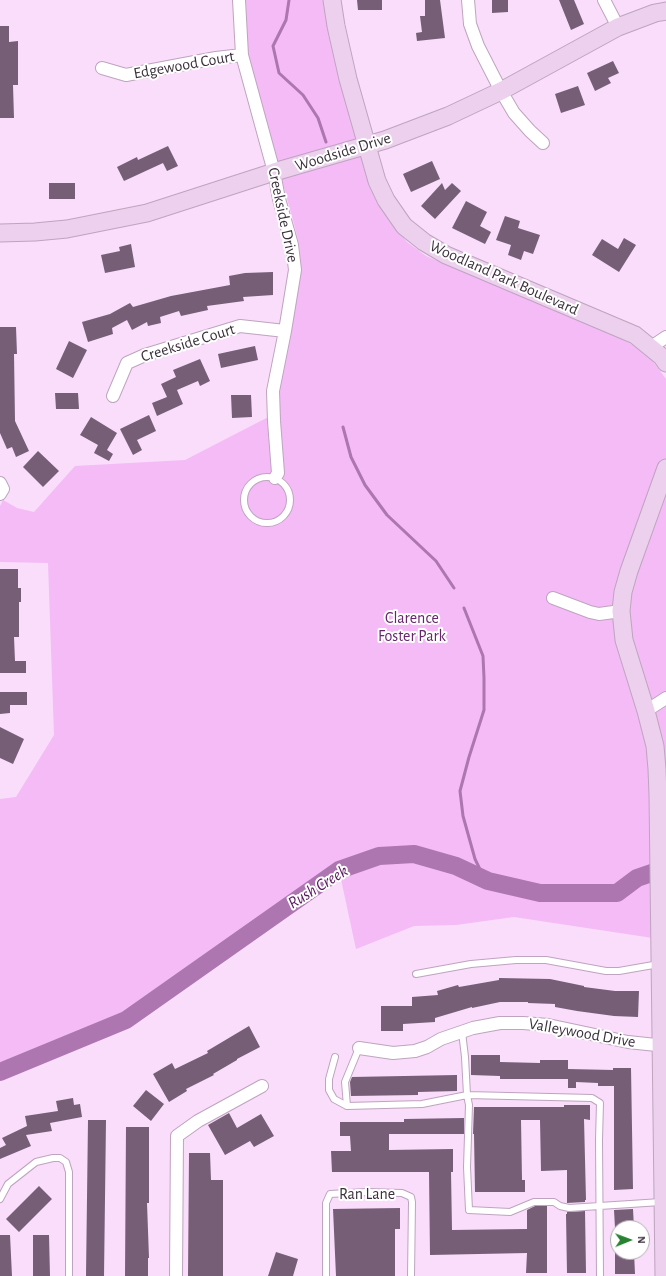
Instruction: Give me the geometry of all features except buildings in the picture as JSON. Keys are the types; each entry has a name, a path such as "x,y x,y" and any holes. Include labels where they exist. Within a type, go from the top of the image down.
{"street":[{"name":"Creekside Drive","path":"239,0 242,55 292,245 295,270 273,391 278,472 274,478"},
{"name":"Woodland Park Boulevard","path":"332,0 336,26 348,79 378,181 386,200 404,226 424,242 446,255 635,335 651,347 666,363"},
{"path":"468,0 470,24 478,46 501,91 514,113 530,132 543,143"},
{"path":"604,0 618,27"},
{"name":"Woodside Drive","path":"0,233 67,229 147,213 274,172 367,145 448,116 501,91 618,27 655,13 666,11"},
{"name":"Edgewood Court","path":"102,68 126,75 216,58 242,55"},
{"name":"Creekside Court","path":"113,396 126,364 145,355 240,326 285,331"},
{"path":"651,347 666,337"},
{"path":"664,1271 663,1046 659,928 658,795 654,746 646,711 624,640 621,611 623,592 629,571 666,468"},
{"path":"553,598 599,614 621,611"},
{"path":"646,711 666,698"},
{"name":"Valleywood Drive","path":"359,1048 393,1053 415,1051 473,1028 500,1023 523,1022 548,1025 628,1042 663,1046"},
{"path":"176,1276 177,1136 198,1121 262,1086"}],"lane":[{"path":"262,478 274,478 285,485 288,491 290,503 286,513 278,520 273,522 262,522 251,516 245,506 245,494 248,488 257,480 262,478"},
{"path":"416,974 470,964 516,960 546,960 606,971 619,971 660,964"},
{"path":"462,1032 469,1105 467,1171 469,1210 510,1212 534,1202 554,1202 560,1206 569,1208 663,1202"},
{"path":"347,1106 345,1082 359,1048"},
{"path":"335,1057 329,1079 329,1090 334,1099 347,1106 422,1104 467,1095 592,1098 600,1103 600,1276"},
{"path":"0,1199 8,1184 36,1162 60,1158 66,1162 69,1172 69,1276"},
{"name":"Ran Lane","path":"326,1276 326,1203 330,1194 367,1192 402,1193 412,1199 411,1276"}],"green space":[{"name":"Clarence Foster Park","path":"246,0 327,0 332,42 361,156 382,210 407,242 426,256 508,291 596,325 646,352 666,379 666,940 514,917 456,925 414,926 356,949 339,870 126,1020 0,1072 0,799 16,797 54,735 48,563 0,562 0,506 3,500 17,508 34,512 75,466 185,460 280,411 280,378 301,266 299,244 293,220 250,64 247,42"}],"waterway":[{"path":"289,0 286,20 273,46 279,73 303,95 318,118 326,142"},
{"path":"343,427 351,457 365,485 387,515 436,561 454,588"},
{"path":"464,608 483,656 484,710 460,791 463,816 475,859 485,880"},
{"name":"Rush Creek","path":"0,1072 126,1020 339,870 379,856 414,854 456,866 488,881 540,893 617,893 637,878 666,868"}]}
